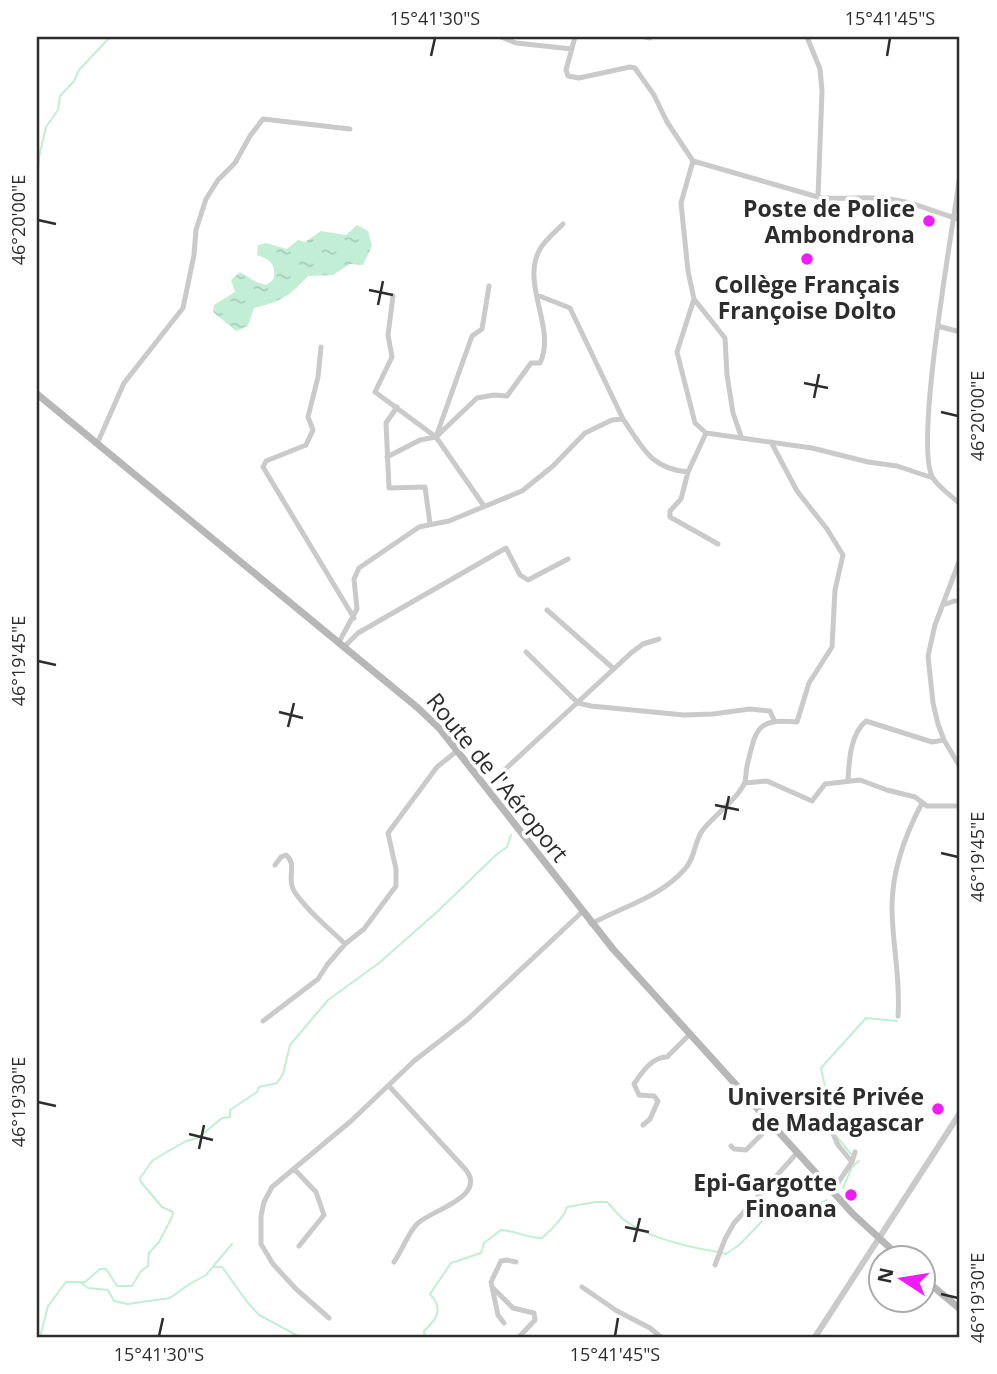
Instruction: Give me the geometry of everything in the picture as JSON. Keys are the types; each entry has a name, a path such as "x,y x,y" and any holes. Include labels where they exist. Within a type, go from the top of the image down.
{"main road":[{"name":"Route de l'Aéroport","path":"37,394 418,708 457,751 592,924 797,1153 853,1214 885,1244"},
{"path":"937,1290 960,1309"}],"street":[{"path":"501,37 516,43 572,49"},
{"path":"575,37 566,70 568,76 579,78 630,67 639,72 693,161 818,197 834,200 890,199 919,205 957,218"},
{"path":"807,37 820,69 822,91 818,197"},
{"path":"97,444 124,383 183,308 194,255 196,230 206,200 218,180 235,163 263,119 350,129"},
{"path":"693,161 681,203 688,271 694,299 725,338 733,413 741,436"},
{"path":"933,478 928,451 928,420 938,326 957,218 960,174"},
{"path":"387,457 420,440 436,437 477,398 507,396 531,363 540,363 546,351 533,272 540,248 563,224"},
{"path":"436,437 472,336 482,329 489,286"},
{"path":"537,295 570,308 623,419 654,462 673,471 688,472"},
{"path":"393,296 388,335 392,357 375,392 436,437 484,506"},
{"path":"694,299 677,352 695,423 706,433 812,448 897,466 933,478 960,504"},
{"path":"938,326 960,332"},
{"path":"321,347 318,377 308,417 313,430 306,445 265,461 263,467 354,618"},
{"path":"397,407 386,423 389,488 425,487 430,524"},
{"path":"342,644 357,609 354,579 359,568 419,527 449,521 522,491 553,466 585,433 611,420 623,419"},
{"path":"706,433 688,472 681,499 670,511 670,517 718,544"},
{"path":"592,924 652,894 684,870 694,855 700,834 744,783 753,741 759,729 766,722 774,720 797,722 810,683 832,647 835,590 843,555 827,529 797,491 771,442"},
{"path":"342,644 506,548 520,575 528,580 568,559"},
{"path":"960,559 935,625 928,656 933,703 944,740 960,767"},
{"path":"943,605 960,601"},
{"path":"547,610 614,670"},
{"path":"486,787 631,653 659,639"},
{"path":"526,652 578,703 615,710 663,711 684,715 750,709 769,711 774,720"},
{"path":"848,781 853,744 860,726 866,722 932,742 944,740"},
{"path":"263,1021 318,979 345,944 364,929 396,886 396,869 388,833 437,767 457,751"},
{"path":"744,783 767,781 812,801 825,784 860,780 887,790 905,793 927,806 960,806"},
{"path":"898,1016 893,887 897,862 922,803"},
{"path":"275,865 281,857 286,855 290,858 293,865 289,876 294,890 345,944"},
{"path":"328,1318 273,1264 261,1244 261,1216 264,1202 272,1187 295,1170 414,1061 468,1019 582,912"},
{"path":"643,1125 650,1119 658,1101 654,1096 639,1095 634,1084 658,1057 667,1057 689,1035"},
{"path":"388,1086 466,1170 472,1183 452,1203 417,1224 394,1262"},
{"path":"815,1337 960,1113"},
{"path":"731,1146 734,1149 746,1150 772,1124"},
{"path":"829,1125 838,1145 852,1162"},
{"path":"833,1190 852,1162 855,1152"},
{"path":"715,1265 734,1223 797,1153"},
{"path":"295,1170 316,1192 324,1215 299,1246"},
{"path":"713,1187 740,1184 765,1188"},
{"path":"504,1323 498,1315 492,1277 502,1261 516,1262"},
{"path":"492,1287 513,1308 527,1309 534,1313 535,1320 519,1337"},
{"path":"582,1287 661,1337"}],"water":[{"path":"357,225 368,231 372,246 363,265 350,264 333,275 308,276 284,297 254,308 248,326 236,331 213,312 214,305 235,292 231,280 240,272 266,285 273,280 273,267 269,261 257,255 258,245 266,243 287,249 298,240 305,242 321,231 346,235"}],"waterway":[{"path":"37,183 39,157 46,127 58,110 60,96 74,81 79,70 110,37"},
{"path":"40,1337 48,1306 66,1282 85,1282 100,1269 106,1269 117,1286 132,1286 141,1271 148,1266 149,1253 159,1242 173,1212 162,1207 141,1182 140,1178 153,1160 186,1141 198,1138 222,1118 230,1117 230,1110 257,1092 259,1087 277,1083 283,1074 290,1045 328,1000 379,963 438,911 507,847 511,835"},
{"path":"835,1132 821,1068 866,1018 897,1021"},
{"path":"837,1137 851,1154"},
{"path":"843,1188 852,1167 859,1161"},
{"path":"722,1253 726,1254 739,1245 775,1208 795,1212 827,1200"},
{"path":"425,1337 424,1331 435,1318 438,1309 430,1294 451,1263 481,1253 484,1243 501,1230 542,1238 560,1220 567,1207 607,1202 623,1219 644,1231 681,1244 718,1252"},
{"path":"80,1282 88,1288 108,1290 114,1301 128,1304 170,1298 206,1275 232,1244"},
{"path":"215,1267 222,1267 259,1315 300,1337"}],"place":[{"name":"Poste de Police Ambondrona","path":"929,221"},
{"name":"Collège Français Françoise Dolto","path":"807,259"},
{"name":"Université Privée de Madagascar","path":"938,1109"},
{"name":"Epi-Gargotte Finoana","path":"851,1195"}]}
